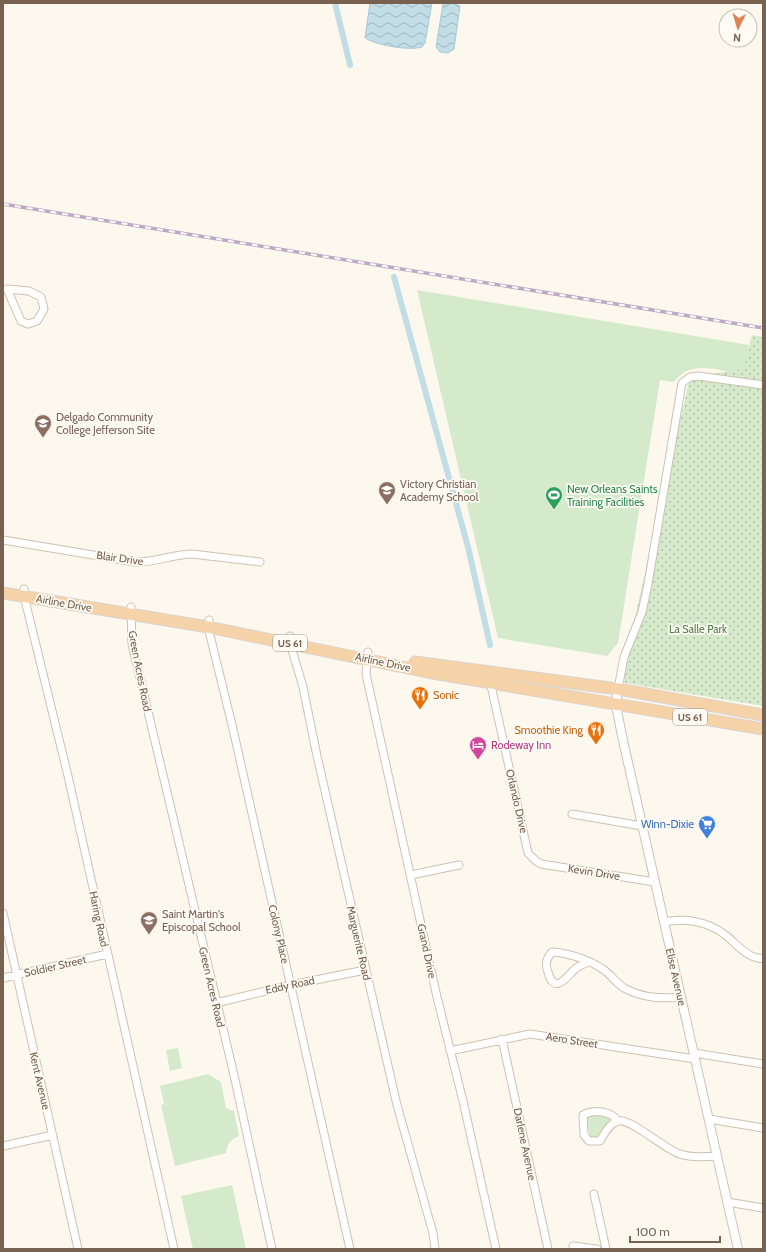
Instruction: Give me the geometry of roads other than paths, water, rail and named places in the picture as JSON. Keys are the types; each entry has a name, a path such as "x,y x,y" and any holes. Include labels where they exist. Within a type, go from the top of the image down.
{"highway":[{"name":"Airline Drive","path":"3,585 24,592 209,623 290,639 491,683 763,729"},
{"name":"Airline Drive","path":"3,592 24,592"},
{"name":"Airline Drive","path":"368,655 618,689 763,715"}],"street":[{"path":"5,289 29,291 42,297 44,309 37,322 28,324 21,321 5,289"},
{"path":"618,689 624,657 642,612 648,584 682,383 690,377 698,376 763,385"},
{"name":"Blair Drive","path":"3,540 135,562 151,562 182,554 260,562"},
{"name":"Haring Road","path":"24,592 68,776 174,1249"},
{"name":"Green Acres Road","path":"130,610 132,644 234,1075 272,1249"},
{"name":"Colony Place","path":"209,623 350,1249"},
{"name":"Marguerite Road","path":"290,639 303,687 365,970 397,1106 432,1233 435,1249"},
{"name":"Grand Drive","path":"368,655 366,674 496,1249"},
{"name":"Orlando Drive","path":"489,671 528,853 534,859"},
{"name":"Elise Avenue","path":"618,689 616,704 622,736 738,1249"},
{"path":"572,814 642,826"},
{"name":"Kevin Drive","path":"534,859 541,864 655,882"},
{"path":"411,875 459,865"},
{"name":"Kent Avenue","path":"3,913 78,1249"},
{"path":"664,922 675,920 696,921 710,926 723,933 741,949 754,957 763,958"},
{"path":"588,962 574,970 566,981 560,983 555,983 550,979 546,963 547,957 552,952 563,952 588,962 601,968 623,988 640,995 654,998 681,997"},
{"name":"Soldier Street","path":"3,978 107,954"},
{"name":"Eddy Road","path":"216,1003 291,985 365,970"},
{"name":"Aero Street","path":"450,1050 530,1034 763,1064"},
{"name":"Darlene Avenue","path":"502,1039 548,1249"},
{"path":"618,1121 611,1125 600,1141 589,1141 584,1135 583,1115 590,1111 601,1112 614,1116 618,1121 633,1124 656,1142 681,1155 697,1157 717,1156"},
{"path":"709,1119 763,1128"},
{"path":"3,1146 53,1135"},
{"path":"594,1194 606,1249"},
{"path":"727,1202 763,1208"},
{"path":"573,1246 597,1249"}],"water":[{"path":"370,3 432,3 425,43 422,47 393,47 370,41 365,38"},
{"path":"453,3 460,6 454,49 448,53 440,52 436,47 443,4"}],"waterway":[{"path":"335,3 350,65"},
{"path":"394,277 468,547 490,645"}],"railway":[{"path":"3,204 763,328"}],"place":[{"name":"Delgado Community College Jefferson Site","path":"43,438"},
{"name":"Victory Christian Academy School","path":"387,505"},
{"name":"New Orleans Saints Training Facilities","path":"554,510"},
{"name":"Sonic","path":"420,710"},
{"name":"Smoothie King","path":"596,745"},
{"name":"Rodeway Inn","path":"478,760"},
{"name":"Winn-Dixie","path":"707,839"},
{"name":"Saint Martin's Episcopal School","path":"149,935"}],"park label":[{"name":"La Salle Park","path":"698,629"}]}
